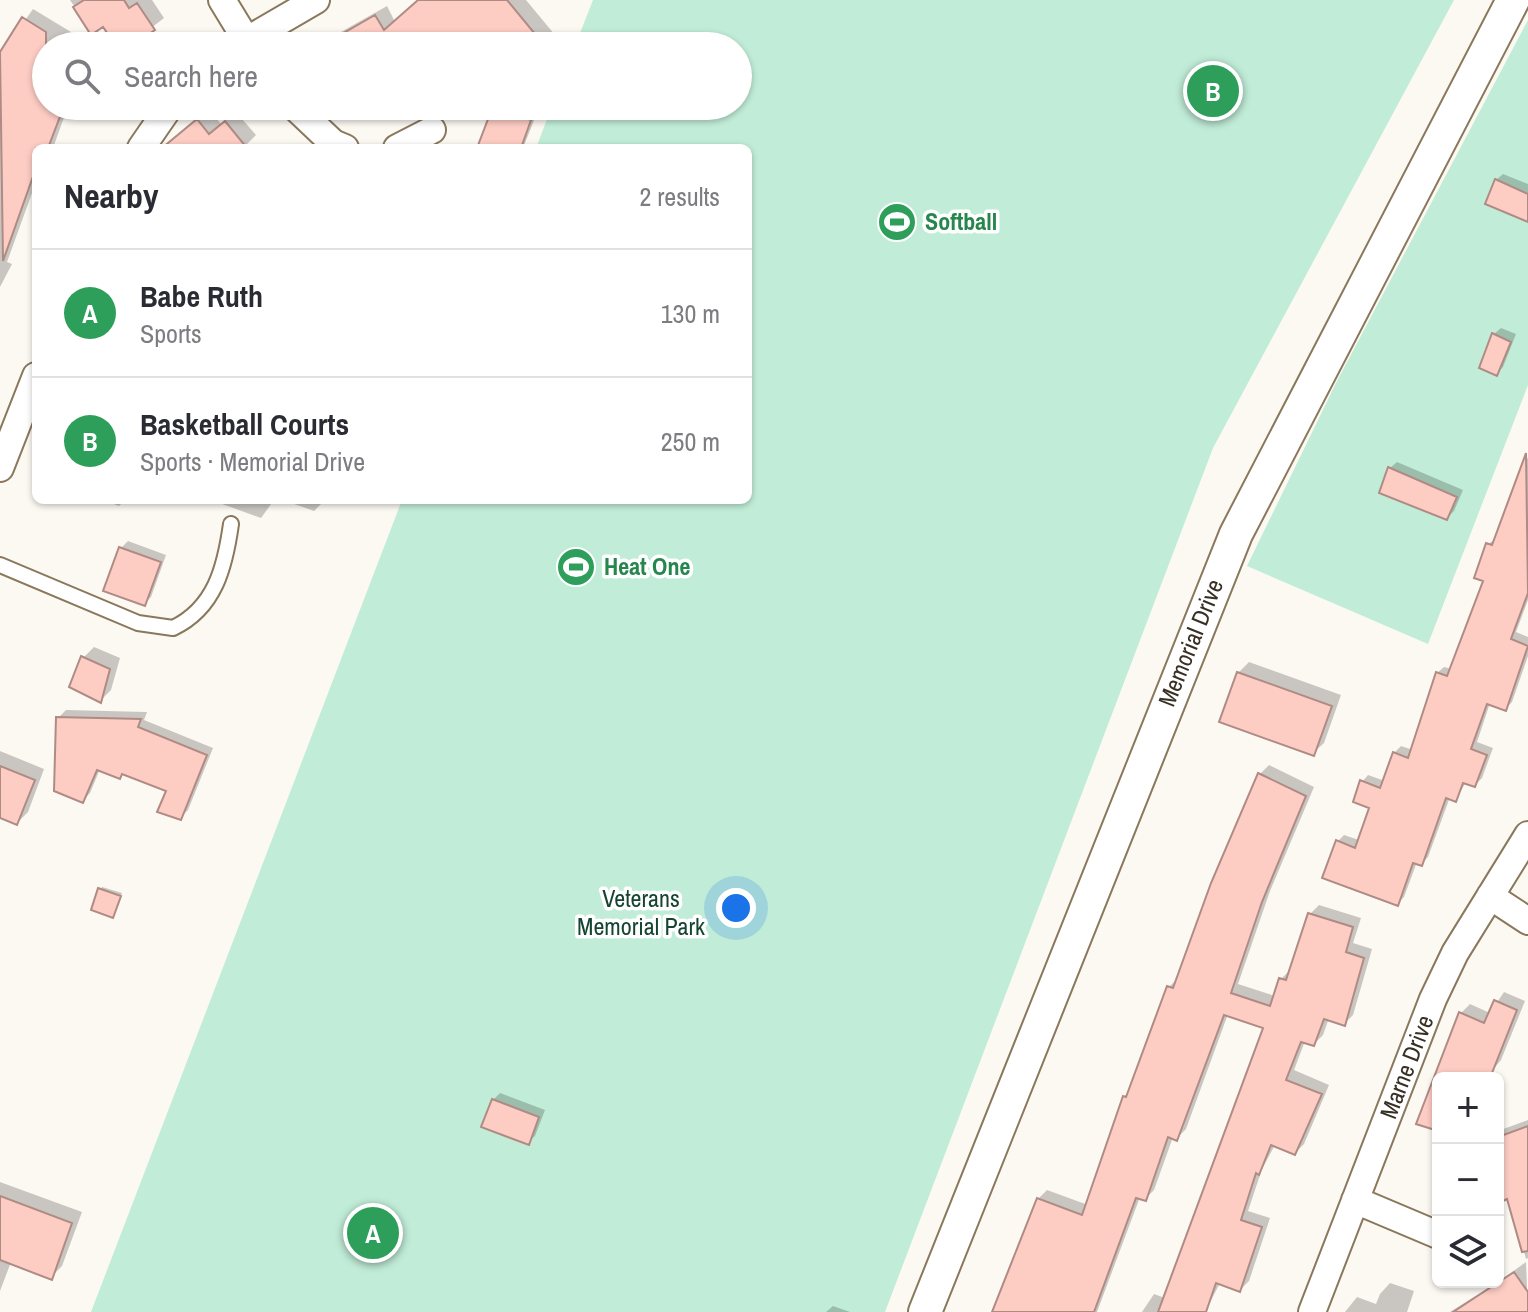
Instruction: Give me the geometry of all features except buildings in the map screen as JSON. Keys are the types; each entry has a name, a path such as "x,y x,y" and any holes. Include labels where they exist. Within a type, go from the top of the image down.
{"street":[{"path":"222,0 238,32"},
{"path":"264,32 316,0"},
{"name":"Memorial Drive","path":"925,1312 1236,534 1513,0"},
{"path":"144,144 160,120"},
{"path":"309,120 335,144"},
{"path":"405,144 432,130"},
{"path":"0,468 32,386"},
{"name":"Marne Drive","path":"1312,1312 1433,999 1455,953 1528,835"},
{"path":"1490,896 1528,921"},
{"path":"1355,1200 1432,1232"}],"lane":[{"path":"0,565 138,623 173,628 202,609 217,583 231,524"}],"green space":[{"name":"Veterans Memorial Park","path":"593,0 1454,0 1213,448 885,1312 91,1312 400,504 752,504 752,144 538,144 547,120 752,120 752,32 580,32"},
{"path":"1528,20 1528,385 1428,644 1247,566 1336,383"}],"place":[{"name":"Basketball Courts","path":"1213,91"},
{"name":"Softball","path":"897,222"},
{"name":"Heat One","path":"576,567"},
{"name":"Babe Ruth","path":"373,1233"}]}
